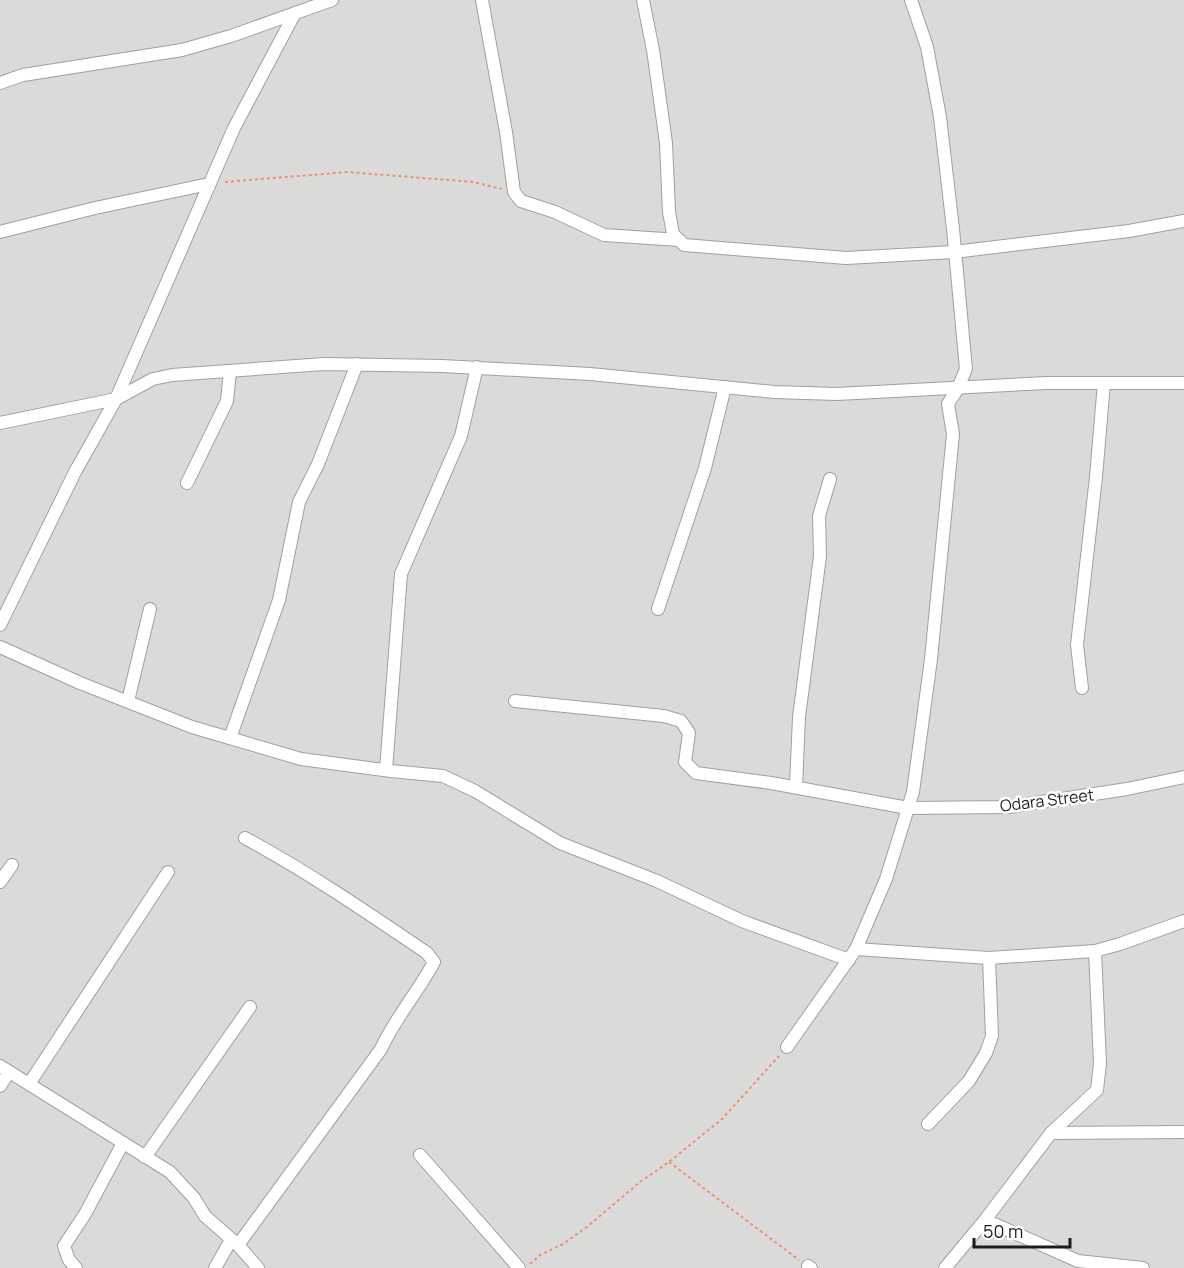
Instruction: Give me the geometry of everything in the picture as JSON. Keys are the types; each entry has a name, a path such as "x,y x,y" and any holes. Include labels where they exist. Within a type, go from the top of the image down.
{"street":[{"path":"0,83 23,75 182,50 231,36 299,8 332,0"},
{"path":"482,0 506,132 514,192 521,201 555,212 604,235 679,240"},
{"path":"643,0 653,50 666,143 669,212 673,234 684,245 846,258 954,252 1129,231 1184,220"},
{"path":"787,1047 856,949 886,879 913,792 932,659 953,434 948,404 966,369 938,105 927,47 911,0"},
{"path":"0,625 75,472 116,399 234,128 299,8"},
{"path":"264,24 278,45"},
{"path":"0,232 95,208 209,184"},
{"path":"0,423 116,399 153,379 171,375 324,364 477,367 590,374 774,392 837,394 1046,383 1184,383"},
{"path":"230,738 279,600 299,502 318,464 357,364"},
{"path":"386,770 401,574 461,436 477,367"},
{"path":"187,483 227,401 230,371"},
{"path":"1082,688 1077,645 1104,383"},
{"path":"658,609 705,468 725,387"},
{"path":"796,788 799,717 820,556 819,516 830,479"},
{"path":"128,701 150,609"},
{"path":"0,647 192,727 302,759 443,776 475,791 560,843 657,880 742,921 849,960"},
{"name":"Odara Street","path":"515,701 664,716 681,721 689,733 685,762 696,773 908,808 1010,807 1126,789 1184,777"},
{"path":"215,1268 381,1049 390,1028 434,962 427,953 364,911 245,838"},
{"path":"0,882 12,865"},
{"path":"29,1084 168,872"},
{"path":"856,949 989,958 1095,951 1184,921"},
{"path":"945,1268 985,1220 1051,1133 1097,1090 1100,1063 1095,951"},
{"path":"928,1124 969,1081 986,1053 992,1035 989,958"},
{"path":"145,1157 250,1007"},
{"path":"0,1086 5,1069 170,1172 194,1198 205,1216 258,1268"},
{"path":"1051,1133 1184,1132"},
{"path":"76,1268 69,1260 64,1246 85,1214 123,1143"},
{"path":"420,1155 519,1268"},
{"path":"985,1220 1077,1260 1143,1268"}],"path":[{"path":"209,184 347,172 474,182 514,192"},
{"path":"525,1268 540,1255 563,1244 588,1226 640,1182 669,1162 722,1119 787,1047"},
{"path":"669,1162 809,1267"}],"shaded area":[{"path":"0,0 1184,0 1184,1268 0,1268"}]}
